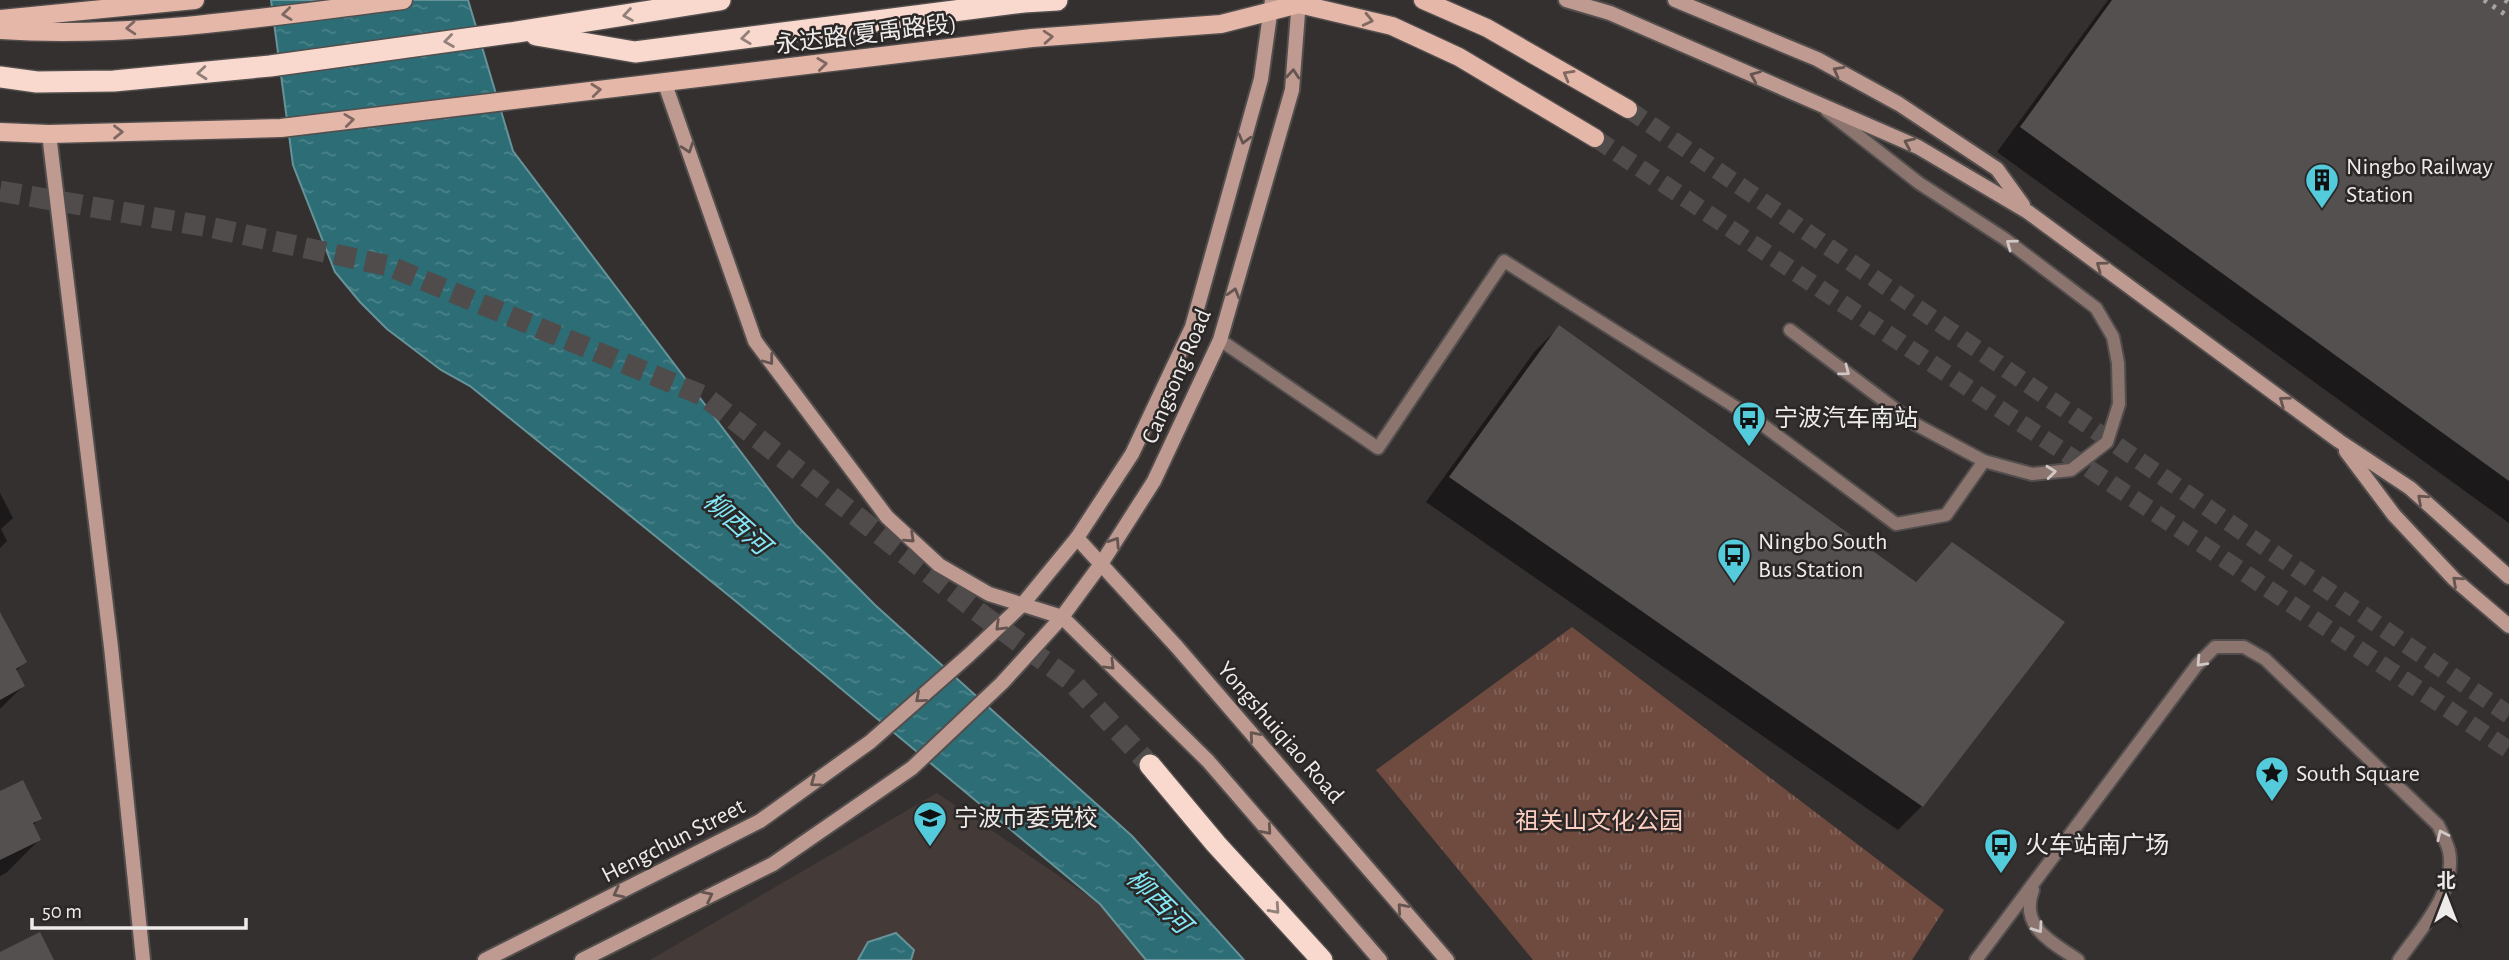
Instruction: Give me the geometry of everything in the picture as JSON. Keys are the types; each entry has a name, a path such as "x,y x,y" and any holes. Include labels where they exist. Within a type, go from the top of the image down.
{"highway":[{"path":"0,77 37,82 114,81 270,66 517,32 720,0"},
{"path":"517,32 635,52 1057,0"},
{"path":"1150,765 1216,844 1322,960"}],"main road":[{"path":"0,19 195,0"},
{"path":"0,30 52,34 248,19 403,0"},
{"path":"1423,0 1486,28 1628,109"},
{"path":"1566,0 1610,13 1918,147 2028,212 2339,441 2410,488 2509,577"},
{"path":"1675,0 1817,59 1899,104 1997,169 2028,212"},
{"name":"永达路(夏禹路段)","path":"49,134 281,128 1032,38 1221,24 1272,6 1299,2 1404,31 1460,57 1595,138"},
{"name":"Cangsong Road","path":"582,960 773,864 912,768 1002,683 1062,617 1101,564 1154,481 1220,340 1292,90 1299,2"},
{"name":"Cangsong Road","path":"969,655 1022,605 1077,538 1132,454 1192,327 1261,79 1272,6"},
{"path":"665,83 755,341 887,517 939,565 989,594 1062,617 1208,761 1380,960"},
{"path":"0,132 49,134 111,647 143,960"},
{"path":"2339,441 2394,516 2454,579 2509,626"},
{"name":"Yongshuiqiao Road","path":"1077,538 1186,658 1447,960"},
{"name":"Hengchun Street","path":"485,960 760,821 870,742 969,655"}],"lane":[{"path":"1790,330 1915,424 1984,461 2032,474 2071,470 2107,442 2119,404 2118,363 2113,337 2096,307 2005,239 1919,183 1817,103"},
{"path":"1220,340 1378,448 1504,261 1756,420 1896,524 1946,514 1984,461"},
{"path":"1976,960 2197,665 2215,647 2244,647 2264,659 2438,825 2449,851 2450,877 2434,909 2399,960"},
{"path":"2037,880 2029,902 2031,922 2045,938 2078,960"}],"shaded area":[{"name":"宁波市委党校","path":"937,793 1100,904 1147,960 650,960"}],"green space":[{"name":"祖关山文化公园","path":"1572,627 1944,910 1912,960 1533,960 1376,770"}],"water":[{"name":"柳西河","path":"271,0 468,0 513,151 796,525 875,605 1132,836 1244,960 1146,960 1100,904 738,603 470,386 441,370 387,329 335,272 293,165"},
{"path":"896,933 914,950 911,960 858,960 868,942"}],"building":[{"name":"Ningbo Railway Station","path":"2112,0 2509,0 2509,481 2020,127"},
{"path":"1559,325 1916,582 1952,542 2065,622 1923,807 1449,477"},
{"path":"0,612 27,662 16,669 25,686 0,700"},
{"path":"23,780 42,819 33,823 41,840 0,860 0,791"},
{"path":"40,932 54,960 0,960 0,952"}],"tunnel":[{"path":"1628,109 2509,715"},
{"path":"1595,138 2509,750"},
{"path":"0,191 209,227 389,266 704,396 977,611 1070,680 1150,765"}],"railway":[{"path":"2484,0 2509,17"},
{"path":"2505,0 2509,3"}],"place":[{"name":"Ningbo Railway Station","path":"2322,210"},
{"name":"宁波汽车南站","path":"1749,448"},
{"name":"Ningbo South Bus Station","path":"1734,585"},
{"name":"South Square","path":"2272,803"},
{"name":"宁波市委党校","path":"930,848"},
{"name":"火车站南广场","path":"2001,875"}]}
